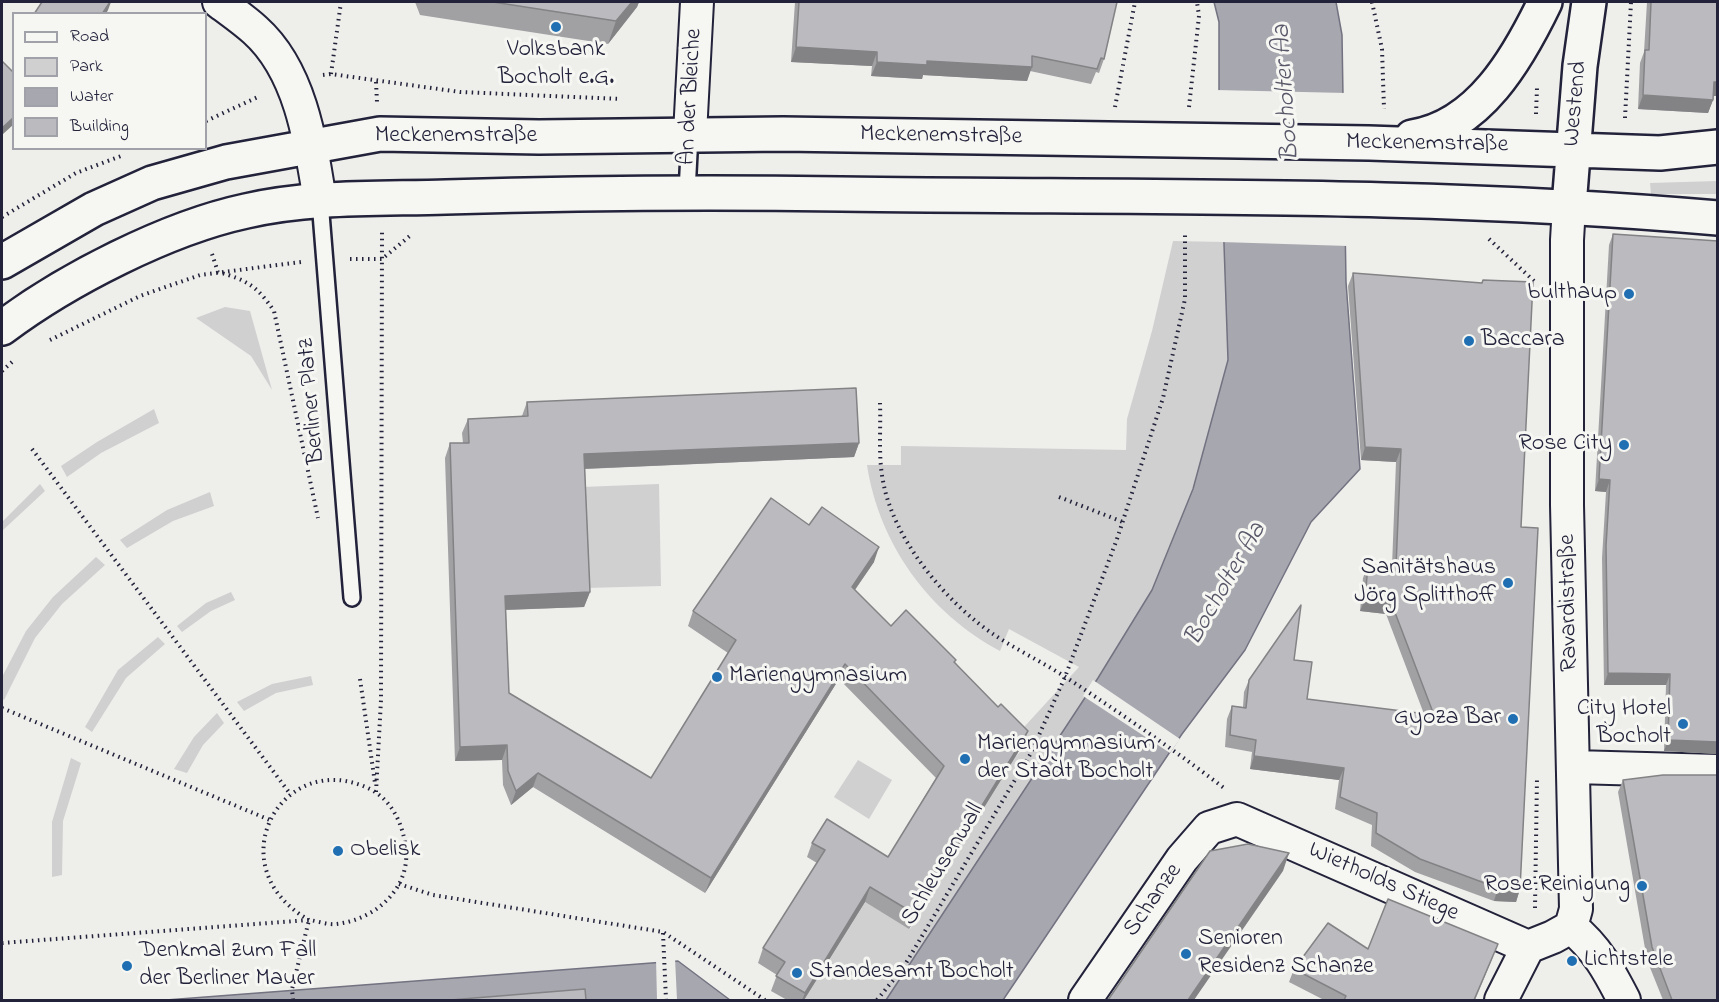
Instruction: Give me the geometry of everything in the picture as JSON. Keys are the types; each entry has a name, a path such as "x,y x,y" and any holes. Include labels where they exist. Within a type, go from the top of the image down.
{"main road":[{"path":"1369,143 1427,135 1455,123 1488,93 1508,67 1528,37 1545,2"},
{"name":"Westend","path":"1569,206 1580,66 1588,2"},
{"name":"Meckenemstraße","path":"2,262 94,209 152,183 226,162 380,134 539,137 690,134 1369,143 1660,153 1718,147"},
{"path":"2,328 25,310 125,256 202,225 245,211 320,201 381,197 687,192 1365,200 1569,206 1718,218"}],"street":[{"path":"219,2 257,31 291,82 311,145 320,201"},
{"name":"An der Bleiche","path":"690,134 697,2"},
{"name":"Ravardistraße","path":"1569,206 1567,505 1576,909 1571,927"},
{"path":"1574,767 1718,771"},
{"name":"Wietholds Stiege","path":"1237,819 1528,947"},
{"name":"Schanze","path":"1085,1000 1182,859 1209,828 1237,819"},
{"path":"1501,1000 1528,947 1571,927 1591,943 1604,960 1624,1000"}],"lane":[{"name":"An der Bleiche","path":"687,192 690,134"},
{"name":"Berliner Platz","path":"320,201 352,598"}],"path":[{"path":"341,2 331,74 376,82"},
{"path":"1115,107 1135,2"},
{"path":"1189,108 1199,16 1197,2"},
{"path":"1372,2 1382,49 1384,115"},
{"path":"1624,124 1631,2"},
{"path":"207,121 291,82"},
{"path":"202,225 218,272"},
{"name":"Schleusenwall","path":"877,1000 903,968 1031,753 1065,677 1123,522 1163,398 1185,299 1185,233"},
{"path":"1488,238 1539,286"},
{"path":"46,342 140,296 200,274 324,260 382,259 380,319 381,700 376,792"},
{"path":"218,272 245,279 262,294 274,311 309,484 321,529"},
{"path":"2,371 18,357"},
{"path":"880,403 882,480 888,500 909,544 934,579 961,609 995,635 1065,677 1226,789 1237,819"},
{"path":"32,449 291,795"},
{"path":"1059,497 1123,522"},
{"path":"360,679 376,792"},
{"path":"2,708 270,820"},
{"path":"2,943 309,920 335,924 369,916 387,901 399,884 407,859 404,830 392,807 376,792 357,783 337,779 315,783 291,795 270,820 264,840 263,858 268,878 279,897 309,920"},
{"path":"399,884 433,896 663,932 765,1000"},
{"path":"293,1000 292,989 309,920"},
{"path":"663,932 666,1000"}],"green space":[{"path":"1717,181 1717,194 1651,194 1650,183"},
{"path":"1173,241 1224,242 1228,361 1193,489 1152,590 1098,678 886,1000 804,1000 865,902 910,929 1005,773 1002,770 1024,748 1014,738 1079,667 1009,629 1000,651 951,617 911,573 896,549 873,494 867,465 901,465 901,446 1126,450 1127,419 1152,331"},
{"path":"225,307 250,311 272,390 251,356 196,318"},
{"path":"154,409 159,423 101,453 67,477 61,466"},
{"path":"40,484 45,491 2,531 2,522"},
{"path":"659,484 661,586 585,588 582,487"},
{"path":"210,492 214,506 173,521 127,548 120,540 167,510"},
{"path":"96,557 105,565 62,604 35,638 4,700 2,699 2,677 26,631 53,597"},
{"path":"231,592 235,600 211,611 182,632 177,626 206,603"},
{"path":"158,637 165,644 126,678 92,732 85,727 118,670"},
{"path":"311,676 313,685 276,693 244,711 237,702 272,684"},
{"path":"217,713 224,723 203,745 187,773 174,769 194,737"},
{"path":"71,758 81,763 63,821 62,875 52,877 52,822"},
{"path":"858,760 892,780 869,819 834,797"}],"water":[{"name":"Bocholter Aa","path":"1214,2 1336,2 1342,35 1346,282 1360,469 1311,522 1245,650 1182,734 1003,1000 886,1000 1098,678 1152,590 1193,489 1228,360 1219,99 1219,22"},
{"path":"678,961 730,1000 166,1000"}],"pier":[{"path":"1216,90 1346,93 1348,246 1221,242"},
{"path":"1093,680 1180,739 1170,753 1083,696"},
{"path":"675,958 677,1000 657,1000 656,959"}],"building":[{"path":"42,2 110,2 103,12 35,12"},
{"path":"493,2 632,2 616,21"},
{"path":"799,2 1117,2 1104,59 1101,58 1097,69 1032,56 1032,67 927,61 927,65 877,62 877,52 796,47"},
{"path":"1651,2 1718,2 1718,82 1714,82 1713,100 1643,95 1645,50 1649,50"},
{"path":"2,61 12,71 12,119 2,128"},
{"path":"1613,234 1718,241 1718,742 1668,740 1670,674 1608,673 1606,546 1610,480 1599,479"},
{"path":"1353,273 1482,283 1483,280 1533,282 1521,527 1538,528 1520,889 1498,888 1420,859 1376,833 1377,813 1340,797 1344,768 1254,756 1256,740 1230,735 1232,706 1246,708 1249,680 1301,605 1294,660 1312,662 1307,699 1434,715 1391,602 1365,599 1368,565 1396,566 1401,449 1365,447"},
{"path":"856,388 859,443 584,454 590,592 505,596 509,693 651,778 736,640 693,611 771,498 809,525 822,507 879,547 852,587 891,626 906,610 956,660 954,662 998,707 1001,704 1028,731 915,914 870,887 805,993 776,976 785,962 763,948 825,850 812,843 827,819 888,857 944,766 845,664 711,878 538,773 516,791 508,771 507,745 460,747 450,443 469,443 468,419 528,416 527,402"},
{"path":"1663,775 1718,775 1718,1000 1672,1000 1652,947 1623,780"},
{"name":"Senioren Residenz Schanze","path":"1248,844 1289,853 1188,1000 1108,1000 1210,851"},
{"path":"1388,899 1498,944 1474,1000 1344,1000 1346,996 1294,969 1328,923 1368,949"},
{"path":"585,989 586,1000 450,1000"}],"place":[{"name":"Volksbank Bocholt e.G.","path":"556,27"},
{"name":"bulthaup","path":"1629,294"},
{"name":"Baccara","path":"1469,341"},
{"name":"Rose City","path":"1624,445"},
{"name":"Sanitätshaus Jörg Splitthoff","path":"1508,583"},
{"name":"Mariengymnasium","path":"717,677"},
{"name":"Gyoza Bar","path":"1513,719"},
{"name":"City Hotel Bocholt","path":"1683,724"},
{"name":"Mariengymnasium der Stadt Bocholt","path":"965,759"},
{"name":"Obelisk","path":"338,851"},
{"name":"Rose Reinigung","path":"1642,886"},
{"name":"Senioren Residenz Schanze","path":"1186,954"},
{"name":"Lichtstele","path":"1572,961"},
{"name":"Denkmal zum Fall der Berliner Mauer","path":"127,966"},
{"name":"Standesamt Bocholt","path":"797,973"}]}
